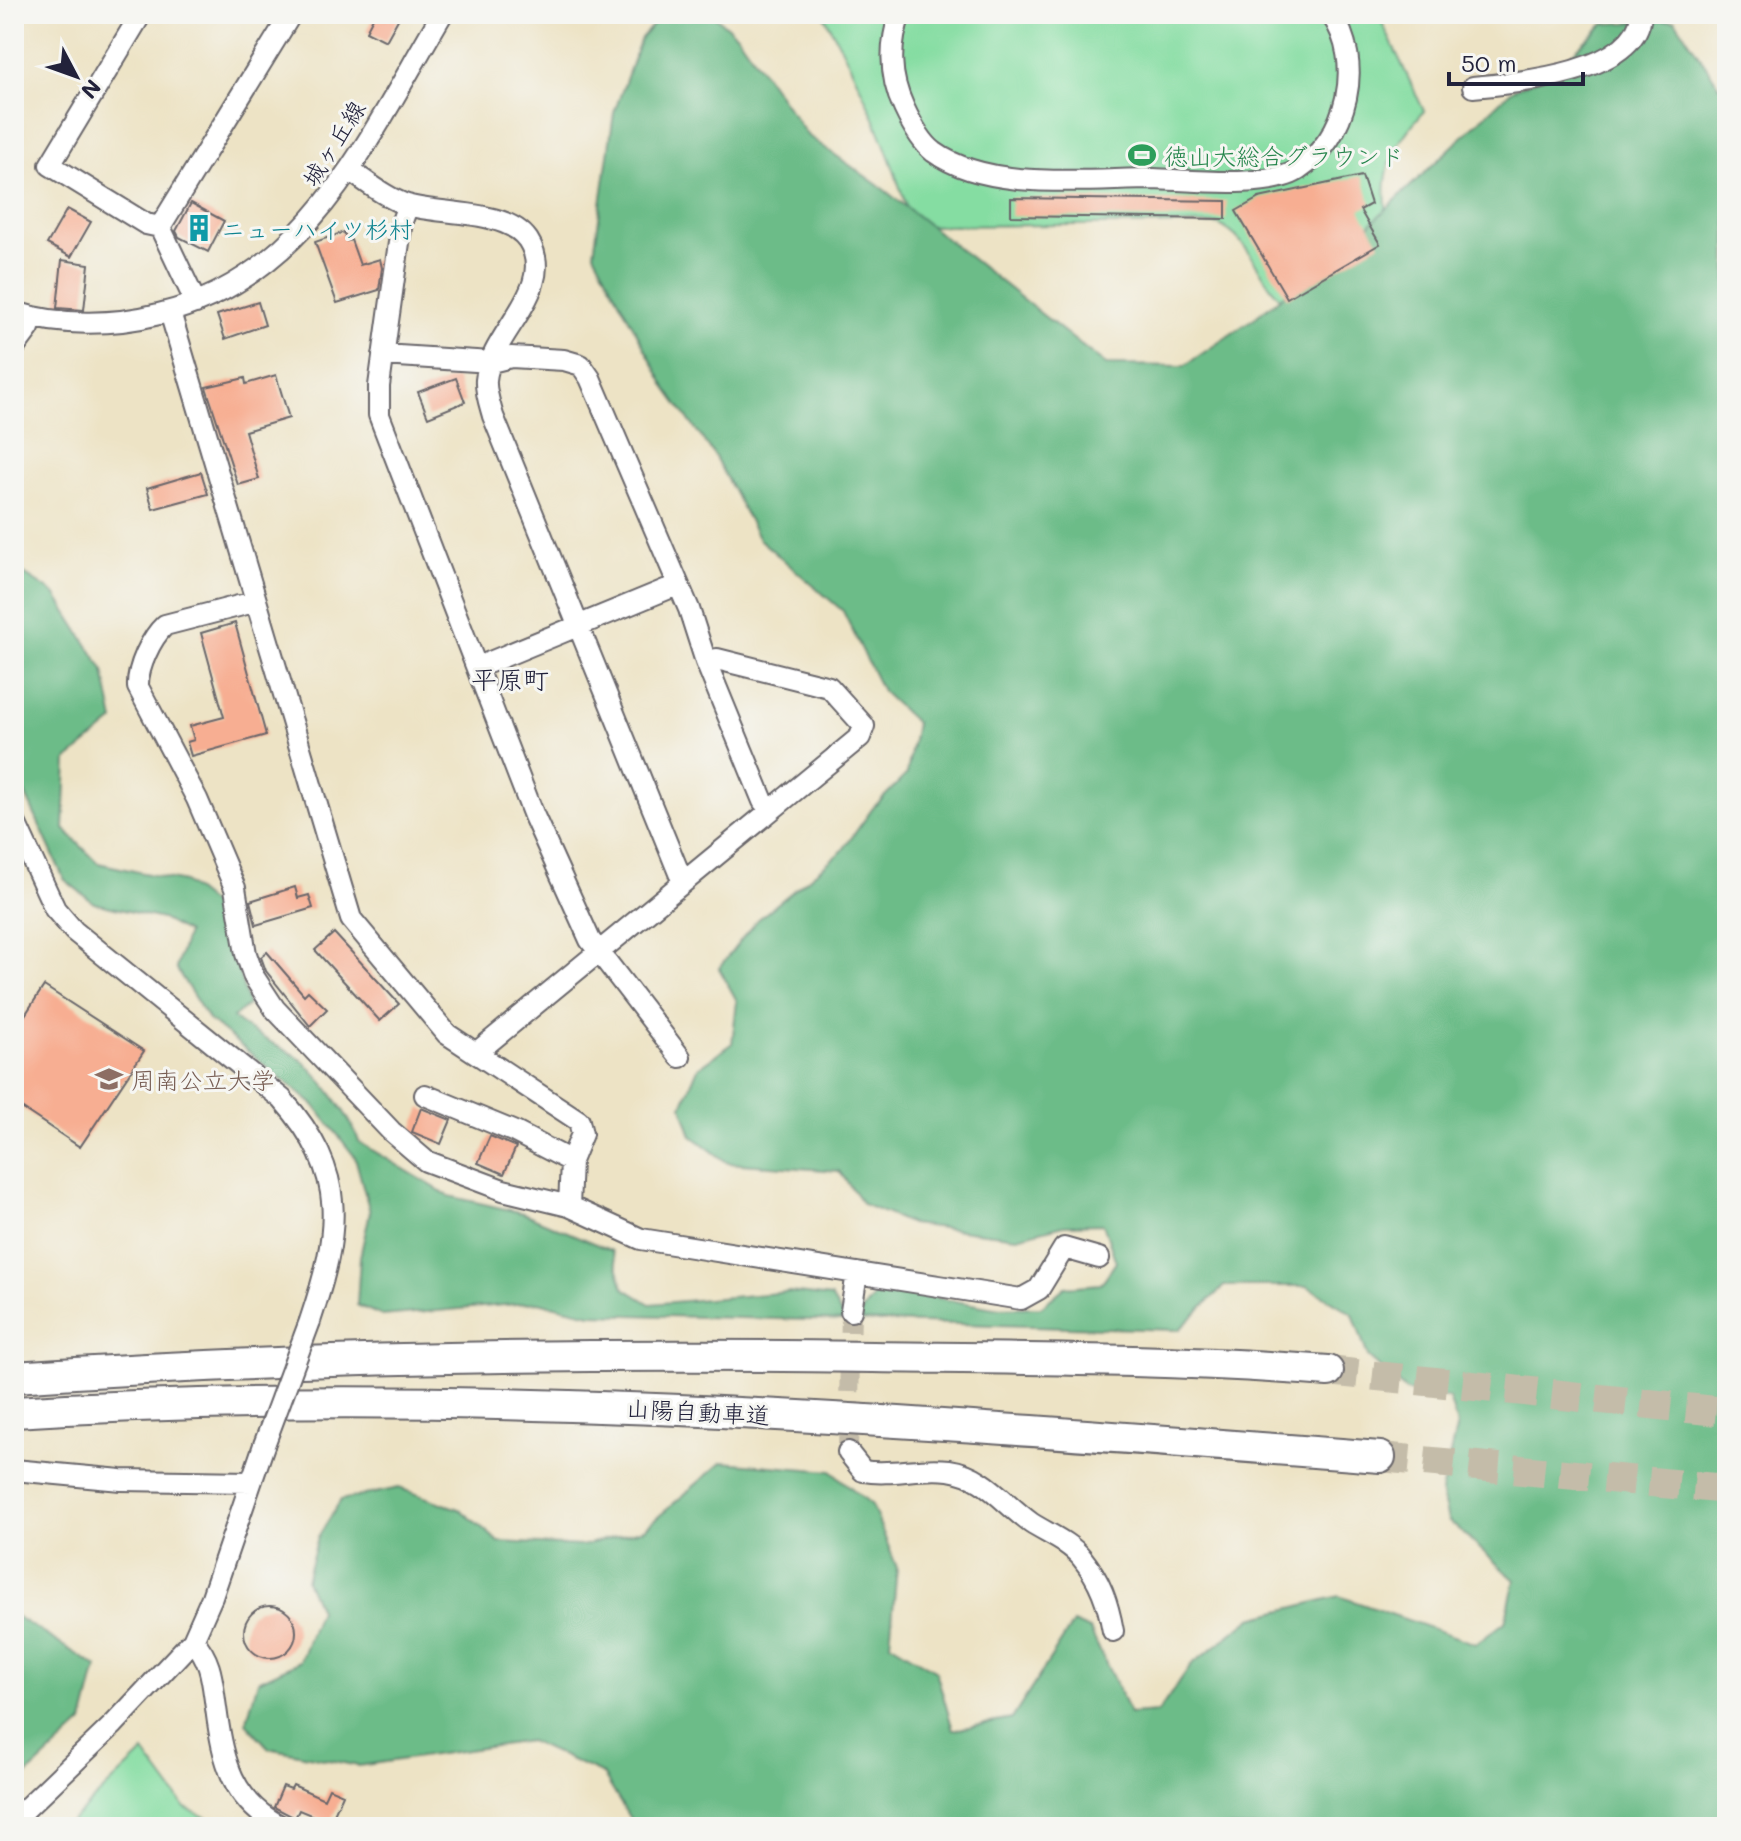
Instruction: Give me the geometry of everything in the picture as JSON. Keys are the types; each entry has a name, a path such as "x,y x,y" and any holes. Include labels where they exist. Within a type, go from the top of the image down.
{"highway":[{"path":"14,1377 434,1358 679,1354 1137,1358 1328,1371"},
{"name":"山陽自動車道","path":"14,1412 124,1405 321,1401 521,1402 950,1425 1380,1457"}],"street":[{"path":"141,14 50,165 146,224 160,227"},
{"path":"160,227 291,14"},
{"name":"城ヶ丘線","path":"23,315 99,322 135,320 196,303 229,288 269,263 327,204 442,14"},
{"path":"900,14 890,58 898,96 912,125 933,151 962,167 999,177 1036,179 1230,180 1264,179 1297,170 1329,139 1345,104 1349,73 1338,24 1331,14"},
{"path":"1473,87 1573,74 1622,48 1641,21 1641,14"},
{"path":"349,170 408,205 502,221 524,234 535,252 536,272 530,290 491,362 485,381 493,416 577,626 679,873 685,881"},
{"path":"408,205 402,221 383,355 379,415 534,816 598,953 680,1057"},
{"path":"160,227 196,303"},
{"path":"170,312 351,919 447,1034 579,1121 582,1134 571,1161 569,1206"},
{"path":"14,348 29,328 23,315"},
{"path":"383,355 491,362 511,357 564,360 581,365 590,378 677,585 763,801 771,810"},
{"path":"478,667 677,585"},
{"path":"254,602 165,625 157,632 138,677 138,687 197,799 235,888 246,954 254,977 275,1009 391,1131 426,1161 503,1190 569,1206 641,1239 1021,1299 1039,1289 1064,1248 1099,1258"},
{"path":"476,1053 860,737 864,726 829,687 717,659 706,662"},
{"path":"14,820 55,909 74,931 282,1099 304,1124 322,1156 331,1189 334,1224 327,1268 310,1321 212,1597 193,1640 114,1724 14,1820"},
{"path":"425,1095 515,1132 571,1161"},
{"path":"851,1311 857,1273"},
{"path":"848,1452 863,1471 884,1475 924,1469 950,1470 987,1485 1030,1522 1082,1558 1107,1602 1113,1631"},
{"path":"14,1470 121,1480 251,1482"},
{"path":"193,1640 205,1653 211,1669 216,1712 234,1784 246,1803 275,1823"}],"green space":[{"path":"663,14 712,14 737,35 807,135 882,188 1106,365 1184,366 1253,319 1348,245 1512,90 1549,74 1604,24 1675,20 1727,97 1727,1827 635,1827 603,1774 529,1741 358,1766 269,1748 246,1723 258,1681 300,1661 319,1610 306,1580 318,1537 341,1500 399,1488 461,1510 499,1542 581,1546 644,1529 722,1462 831,1471 872,1505 897,1568 890,1643 936,1671 953,1730 1012,1719 1073,1623 1090,1630 1130,1714 1158,1712 1191,1665 1252,1618 1339,1596 1476,1644 1505,1622 1515,1580 1448,1520 1441,1492 1457,1425 1449,1398 1406,1391 1368,1357 1353,1314 1307,1286 1224,1286 1179,1330 591,1314 538,1302 382,1316 357,1305 360,1257 370,1212 355,1157 314,1105 208,1019 176,968 187,933 162,919 94,903 64,879 14,769 14,472 20,479 17,530 21,572 55,594 104,671 114,721 67,760 64,829 98,863 184,882 222,912 248,1005 233,1018 297,1057 315,1073 349,1121 359,1142 449,1196 523,1213 612,1251 624,1288 650,1304 789,1292 831,1297 841,1314 859,1315 874,1296 904,1292 994,1308 1041,1307 1065,1287 1101,1284 1116,1262 1103,1224 1064,1225 1017,1237 911,1224 863,1204 839,1171 728,1163 692,1136 682,1106 698,1068 732,1044 737,1001 719,968 755,922 842,851 873,808 907,774 916,723 882,691 843,611 759,539 714,455 666,388 594,253 614,113 641,38"},
{"name":"徳山大総合グラウンド","path":"823,14 1378,14 1424,111 1396,148 1391,161 1385,188 1388,221 1285,303 1238,239 1217,224 912,226 874,117"},
{"path":"14,1615 97,1667 83,1723 14,1787"},
{"path":"144,1752 185,1808 228,1827 65,1827"}],"building":[{"path":"375,14 401,14 386,41 366,31"},
{"path":"1362,176 1371,204 1360,210 1380,244 1287,298 1236,211 1259,198"},
{"path":"1011,198 1226,201 1226,219 1011,216"},
{"name":"ニューハイツ杉村","path":"191,203 224,221 208,252 179,237 176,231"},
{"path":"67,209 91,222 71,257 47,244"},
{"path":"344,232 347,241 351,240 360,265 380,259 382,268 379,290 337,303 315,242"},
{"path":"62,260 89,264 84,310 57,308"},
{"path":"258,302 265,325 225,339 217,315"},
{"path":"276,375 289,418 245,431 259,479 238,485 206,387 245,378 246,384"},
{"path":"456,378 465,402 428,417 418,392"},
{"path":"201,472 208,494 153,509 147,488"},
{"path":"235,623 266,735 191,756 187,742 194,740 190,726 224,717 201,633"},
{"path":"295,887 298,898 309,895 313,908 256,925 250,901"},
{"path":"334,933 399,1004 380,1021 315,950"},
{"path":"267,952 304,995 308,991 327,1009 310,1026 266,971 261,957"},
{"path":"44,986 144,1051 80,1147 14,1103 14,1032"},
{"path":"421,1108 451,1120 441,1144 412,1132"},
{"path":"490,1136 516,1147 504,1174 478,1163"},
{"path":"270,1606 289,1613 296,1632 289,1651 270,1658 251,1651 244,1632 251,1613"},
{"path":"293,1785 324,1799 329,1788 343,1794 330,1823 299,1810 295,1818 274,1807 283,1786 291,1789"}],"tunnel":[{"path":"848,1452 851,1311"},
{"path":"1328,1371 1727,1412"},
{"path":"1380,1457 1727,1489"}],"place":[{"name":"徳山大総合グラウンド","path":"1142,155"},
{"name":"ニューハイツ杉村","path":"199,228"},
{"name":"周南公立大学","path":"109,1079"}],"district":[{"name":"平原町","path":"510,679"}]}
